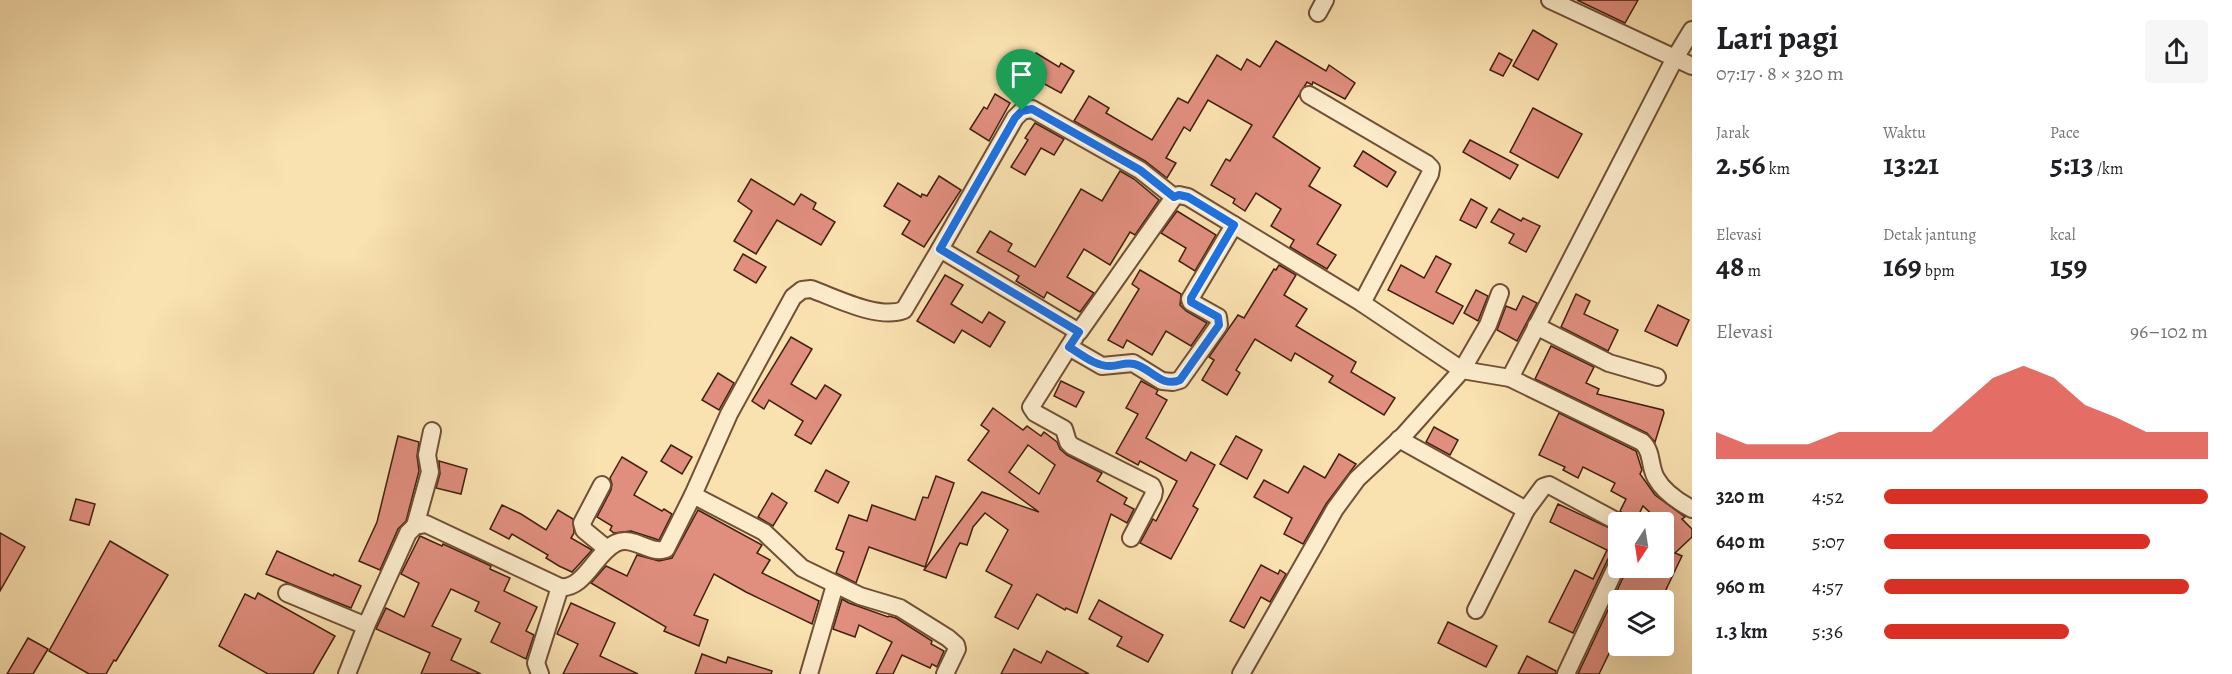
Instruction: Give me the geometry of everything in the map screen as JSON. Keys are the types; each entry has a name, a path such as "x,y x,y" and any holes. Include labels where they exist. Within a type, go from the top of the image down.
{"street":[{"path":"1550,0 1692,66"},
{"path":"1510,378 1675,57 1692,30"},
{"path":"1309,95 1431,168 1430,174 1362,303"},
{"path":"415,526 426,524 560,587 568,588 578,583 607,549 625,541 654,550 666,549 729,414 793,297 802,290 811,289 864,308 894,314 904,310 1015,118 1022,111 1032,109 1140,170 1174,197"},
{"path":"1131,538 1153,496 1152,486 1071,446 1064,429 1035,413 1032,403 1174,197 1179,195 1188,197 1362,303 1462,370 1510,378 1642,442 1648,449 1657,479 1672,495 1692,509"},
{"path":"1069,347 1102,366 1132,363 1162,381 1180,380 1219,325 1218,317 1191,302 1191,298 1234,225"},
{"path":"940,249 1079,332"},
{"path":"1241,674 1335,508 1357,479 1399,439 1462,370 1488,325 1500,293"},
{"path":"1536,326 1609,363 1657,377"},
{"path":"347,674 408,533 415,526 430,472 427,455 432,432"},
{"path":"1399,439 1526,510"},
{"path":"602,485 582,523 586,532 607,549"},
{"path":"1476,610 1526,510 1543,486 1549,485 1608,517"},
{"path":"693,495 764,532 802,568 860,596 900,608 948,638 957,649 945,674"},
{"path":"1566,674 1611,578"},
{"path":"809,674 835,585"},
{"path":"540,674 536,663 560,587"},
{"path":"287,593 366,626"}],"building":[{"path":"1577,0 1638,0 1625,23"},
{"path":"1533,30 1557,44 1538,80 1513,66"},
{"path":"1276,41 1326,71 1329,65 1355,83 1345,99 1313,82 1312,85 1307,82 1273,137 1320,168 1309,186 1341,205 1317,244 1336,255 1327,269 1290,247 1294,240 1271,226 1281,209 1256,193 1245,211 1233,203 1235,199 1211,185 1226,159 1230,161 1252,125 1208,100 1190,131 1184,127 1166,158 1176,163 1167,178 1145,161 1074,121 1089,96 1109,108 1106,113 1152,140 1178,98 1188,103 1217,55 1241,70 1247,59 1260,67"},
{"path":"1036,53 1059,67 1061,63 1074,71 1061,93 1041,82 1033,95 1016,85"},
{"path":"1499,53 1512,60 1503,76 1490,70"},
{"path":"995,94 1010,103 989,141 970,129 984,107 987,109"},
{"path":"1533,108 1582,134 1558,178 1510,152"},
{"path":"1035,123 1064,139 1054,155 1041,148 1025,175 1011,167 1028,140 1025,138"},
{"path":"1470,140 1518,165 1510,179 1463,152"},
{"path":"1363,151 1396,172 1387,187 1354,166"},
{"path":"1120,171 1134,179 1159,200 1135,235 1130,232 1110,265 1084,249 1067,277 1094,293 1080,312 1047,292 1044,298 1016,281 1019,276 977,252 990,231 1012,244 1008,251 1035,267 1081,189 1102,201"},
{"path":"939,176 961,190 924,247 902,234 910,221 884,206 898,183 921,197 922,194 927,196"},
{"path":"751,179 794,205 801,194 816,203 813,209 835,222 821,245 777,220 756,254 734,241 752,211 738,201"},
{"path":"1471,199 1487,208 1476,228 1460,220"},
{"path":"1499,209 1521,221 1523,218 1540,226 1526,252 1509,243 1514,234 1491,222"},
{"path":"1177,211 1216,235 1195,271 1179,261 1186,248 1161,233"},
{"path":"743,254 766,267 756,283 734,270"},
{"path":"1436,256 1451,264 1436,292 1463,306 1453,324 1388,290 1401,265 1424,278"},
{"path":"1279,265 1296,275 1284,295 1307,309 1296,326 1356,362 1351,372 1395,398 1384,415 1329,382 1333,376 1295,353 1291,361 1255,339 1236,370 1240,373 1227,395 1202,380 1214,360 1209,357 1238,315 1244,318 1274,269 1276,270"},
{"path":"1140,270 1181,294 1180,305 1207,323 1191,346 1166,331 1152,355 1127,340 1123,348 1108,340 1139,289 1132,284"},
{"path":"945,275 963,285 951,304 982,323 989,312 1005,322 990,347 962,330 954,343 917,321"},
{"path":"1476,290 1488,296 1478,321 1464,313"},
{"path":"1576,294 1590,301 1584,314 1618,330 1608,351 1561,327"},
{"path":"1523,296 1537,303 1517,341 1497,330 1506,306 1516,310"},
{"path":"1658,305 1689,320 1677,346 1645,331"},
{"path":"791,337 812,349 791,384 816,399 825,385 841,395 811,444 795,435 803,421 769,400 764,409 752,401"},
{"path":"1551,346 1594,367 1586,383 1599,389 1597,394 1663,410 1655,442 1647,433 1535,379"},
{"path":"718,373 734,383 719,410 702,400"},
{"path":"1061,381 1084,392 1076,407 1054,396"},
{"path":"1141,381 1158,390 1156,394 1167,400 1146,438 1186,461 1191,452 1215,465 1193,506 1198,509 1171,559 1140,543 1153,519 1156,521 1177,481 1140,461 1138,465 1116,453 1138,414 1126,408"},
{"path":"993,408 1023,430 1027,426 1041,436 1044,432 1057,442 1060,449 1067,455 1102,473 1097,481 1127,498 1124,504 1134,509 1127,523 1111,514 1077,613 1066,608 1065,610 1037,594 1018,629 995,617 1012,585 986,571 1008,530 985,513 973,527 967,545 960,543 957,548 946,578 924,570 982,492 1039,512 968,460 989,431 981,425","holes":["1028,445 1055,465 1039,494 1009,472"]},
{"path":"1559,413 1636,451 1642,470 1640,474 1655,495 1685,517 1682,519 1692,529 1692,537 1675,553 1682,556 1674,573 1674,512 1649,512 1643,506 1640,512 1621,512 1626,499 1611,491 1615,483 1583,467 1578,478 1563,470 1565,467 1539,455"},
{"path":"1434,427 1458,440 1450,455 1426,442"},
{"path":"398,436 419,442 417,456 419,471 406,521 398,529 380,570 359,561 377,522"},
{"path":"1236,436 1262,450 1247,479 1220,464"},
{"path":"671,445 692,457 682,474 661,461"},
{"path":"1339,454 1356,464 1326,504 1303,544 1284,534 1292,518 1254,497 1264,480 1288,493 1304,466 1325,478"},
{"path":"622,457 647,472 634,495 672,514 659,540 631,531 614,533 610,530 612,526 597,517 611,490 610,478"},
{"path":"439,461 467,469 461,494 436,488 440,474"},
{"path":"826,470 849,482 838,503 815,491"},
{"path":"936,476 954,483 925,567 869,547 856,583 836,573 844,552 836,549 849,515 867,521 872,505 915,520 923,497 928,498"},
{"path":"772,493 787,503 773,526 758,517"},
{"path":"76,499 95,504 89,525 70,520"},
{"path":"1558,504 1608,527 1608,559 1573,633 1549,622 1575,570 1593,579 1607,550 1550,522"},
{"path":"502,505 546,530 558,510 573,519 574,533 571,538 592,550 572,572 559,566 546,558 548,555 512,534 509,539 490,529"},
{"path":"698,510 762,545 757,553 770,560 762,573 819,601 812,624 714,574 694,615 708,620 699,646 664,631 666,627 591,583 606,566 627,576 637,555 659,561 672,558"},
{"path":"0,533 25,547 0,591"},
{"path":"420,536 491,566 490,569 510,578 504,591 537,607 526,631 534,635 526,659 491,642 500,623 475,611 479,602 451,589 432,626 461,639 451,660 481,674 421,674 430,653 376,629 386,608 404,617 419,583 401,574"},
{"path":"110,541 168,575 106,674 89,674 49,651"},
{"path":"277,551 361,586 351,608 266,574"},
{"path":"1261,565 1278,574 1280,570 1286,574 1270,602 1261,597 1244,628 1230,621"},
{"path":"1623,578 1672,578 1666,590 1617,590"},
{"path":"258,593 335,636 313,674 268,674 219,646 245,594 255,599"},
{"path":"842,599 896,618 932,641 931,644 944,651 937,667 932,664 930,668 902,655 893,674 876,674 892,642 859,625 855,637 833,629"},
{"path":"1099,600 1163,635 1148,662 1117,646 1122,637 1089,619"},
{"path":"571,603 615,623 600,656 638,674 563,674 578,644 557,634"},
{"path":"1608,610 1608,656 1599,674 1578,674"},
{"path":"1448,622 1497,646 1486,667 1438,643"},
{"path":"28,638 48,649 33,674 7,674"},
{"path":"1014,649 1041,663 1047,651 1089,674 1001,674"},
{"path":"702,654 726,663 728,657 772,671 771,674 695,674"},
{"path":"1527,656 1556,671 1556,674 1518,674"}],"route":[{"path":"1032,109 1039,111 1140,170 1174,197 1179,195 1188,197 1234,225 1191,298 1191,302 1218,317 1219,325 1180,380 1162,381 1132,363 1112,366 1097,364 1069,347 1079,332 940,249 1015,118 1022,111 1032,109"}]}
